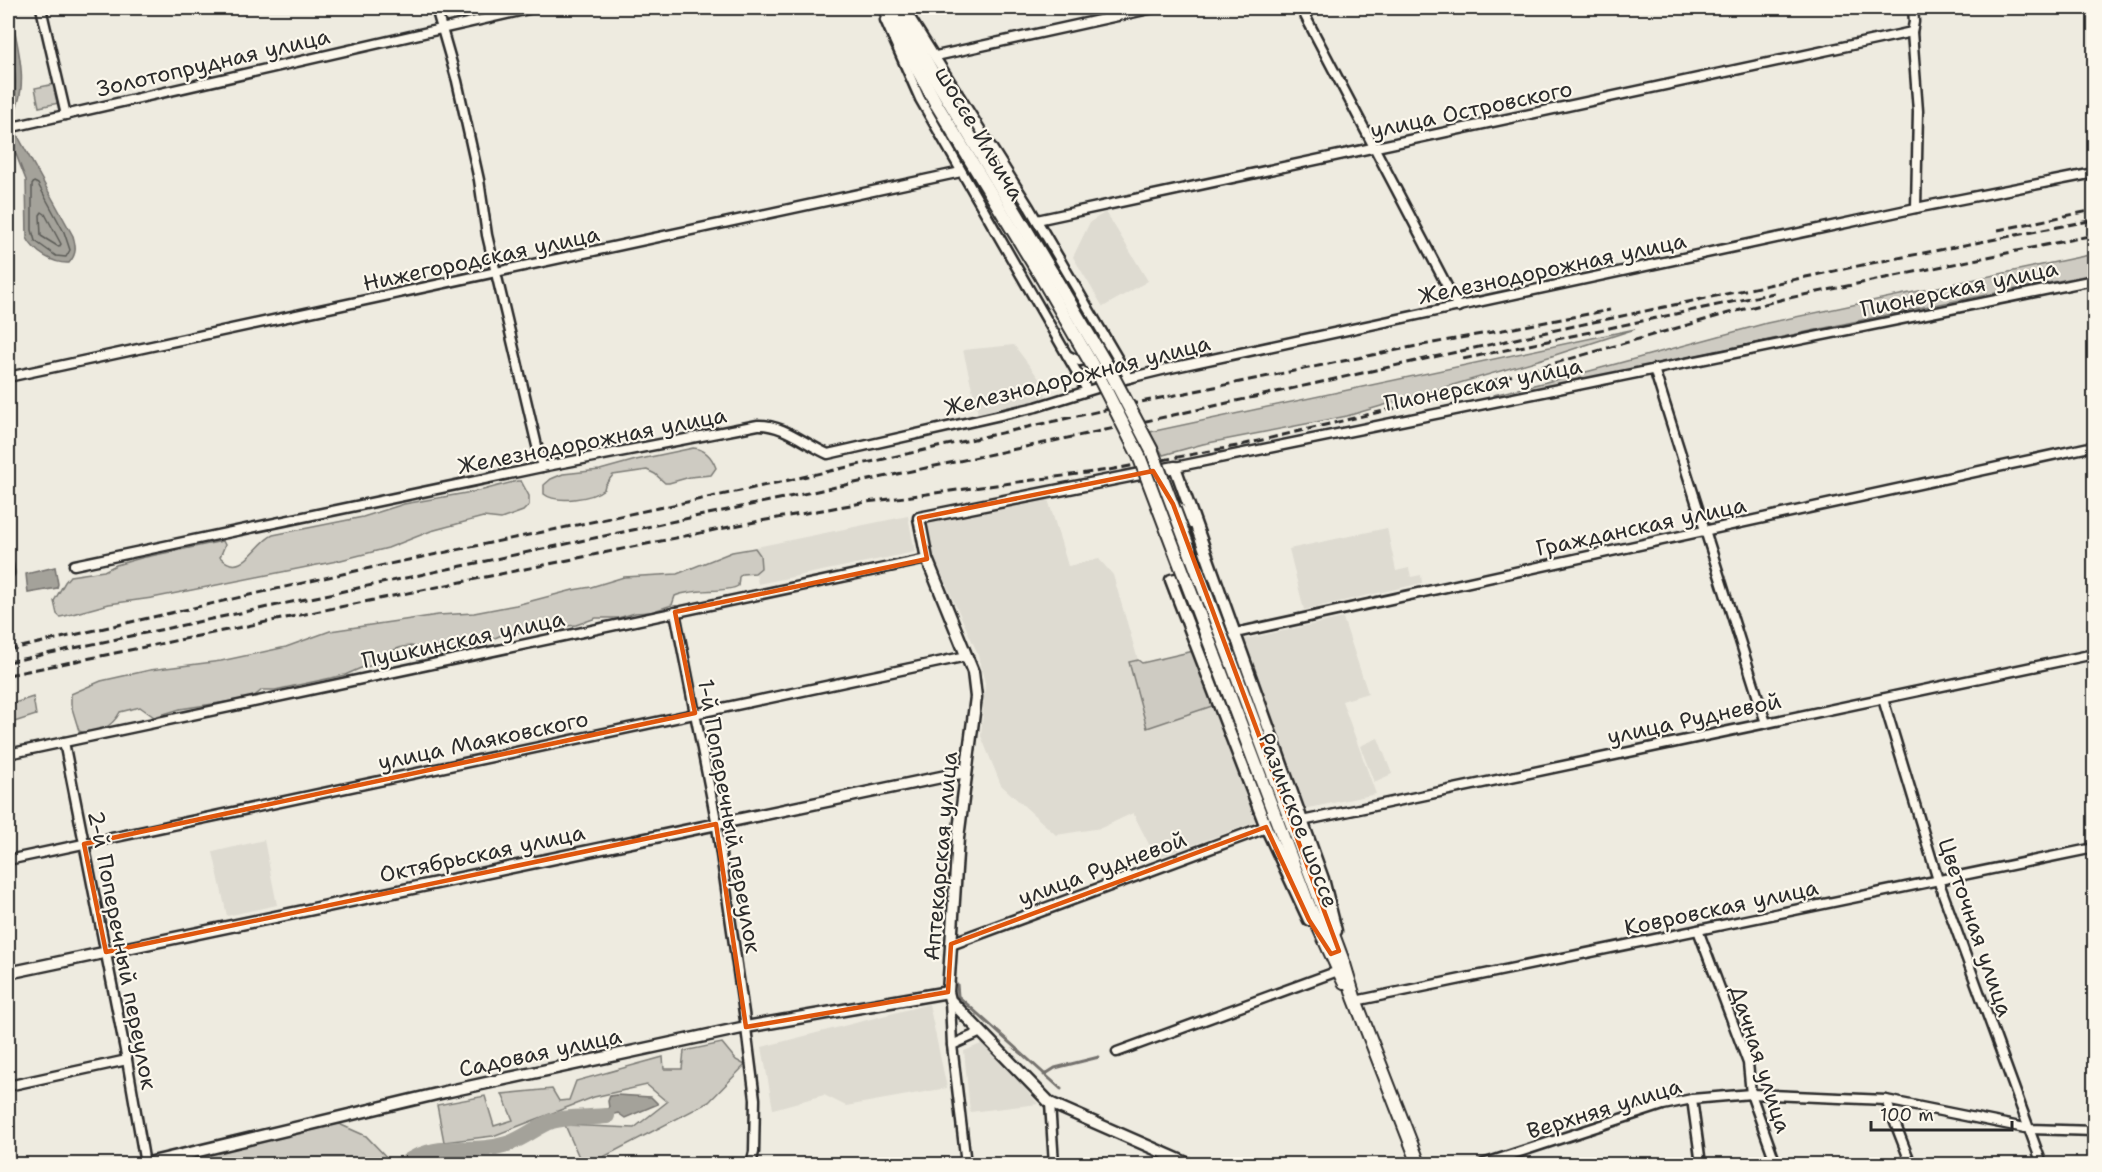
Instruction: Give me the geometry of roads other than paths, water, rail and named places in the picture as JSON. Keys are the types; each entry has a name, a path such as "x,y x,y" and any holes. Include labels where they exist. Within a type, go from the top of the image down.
{"main road":[{"name":"шоссе Ильича","path":"882,8 937,105 1047,275"},
{"name":"шоссе Ильича","path":"896,8 1047,275"},
{"name":"Разинское шоссе","path":"1047,275 1110,371 1152,451 1227,650 1334,950 1338,971 1355,999"},
{"name":"Разинское шоссе","path":"1047,275 1139,456 1258,775 1355,999 1419,1164"}],"street":[{"path":"41,8 66,115"},
{"path":"436,8 457,81 479,180 495,273 542,467"},
{"name":"Золотопрудная улица","path":"10,128 532,8"},
{"path":"882,8 900,58 920,99 1088,390"},
{"path":"904,8 1037,220 1129,378"},
{"path":"936,56 1154,8"},
{"path":"1301,8 1458,307"},
{"path":"1913,8 1912,32 1918,111 1916,208"},
{"name":"улица Островского","path":"1037,220 1912,32"},
{"name":"Нижегородская улица","path":"8,377 961,171"},
{"name":"Железнодорожная улица","path":"74,565 542,467 758,425 778,428 828,454 1036,407 1129,378 1916,208 2094,173"},
{"name":"Пионерская улица","path":"927,559 919,519 2094,280"},
{"path":"1067,354 1079,361 1096,358 1103,349 1105,339 1103,333"},
{"path":"1654,369 1766,723"},
{"name":"Гражданская улица","path":"1194,642 2094,446"},
{"path":"1175,467 1323,879 1333,913 1334,950"},
{"path":"1153,471 1157,483 1167,498 1185,515 1198,533"},
{"name":"Пушкинская улица","path":"8,754 927,559"},
{"name":"Аптекарская улица","path":"927,559 973,672 976,697 958,838 949,996 952,1045 966,1164"},
{"path":"1212,572 1171,580 1266,827 1309,920 1334,950"},
{"name":"1-й Поперечный переулок","path":"675,612 716,824 746,1027 754,1099 754,1152 751,1164"},
{"name":"улица Рудневой","path":"1302,820 2094,654"},
{"name":"улица Маяковского","path":"8,860 967,656"},
{"name":"Цветочная улица","path":"1882,699 1938,880 2042,1164"},
{"name":"2-й Поперечный переулок","path":"64,742 127,1060 144,1164"},
{"name":"Октябрьская улица","path":"8,973 965,772"},
{"name":"улица Рудневой","path":"951,944 1266,827"},
{"name":"Ковровская улица","path":"1355,999 2094,848"},
{"name":"Дачная улица","path":"1698,930 1748,1063 1751,1094 1776,1164"},
{"path":"1117,1052 1338,971"},
{"path":"949,996 1050,1102 1189,1164"},
{"name":"Садовая улица","path":"144,1164 445,1092 746,1027 949,996"},
{"path":"952,1045 981,1032"},
{"path":"8,1086 127,1060"},
{"name":"Верхняя улица","path":"1483,1164 1663,1105 1692,1099 1751,1094 1886,1100 2030,1129 2094,1131"},
{"path":"1692,1099 1701,1164"},
{"path":"1886,1100 1911,1164"},
{"path":"1050,1102 1054,1164"}],"water":[{"path":"8,8 10,8 21,66 20,95 9,120 73,236 75,250 69,263 45,256 34,248 27,238 26,180 8,134"},
{"path":"55,567 57,588 28,593 26,574"},
{"path":"610,1096 651,1097 658,1104 625,1118 618,1113 607,1116 602,1111 609,1108"}],"waterway":[{"path":"957,984 958,996 1061,1089"},
{"path":"1044,1075 1055,1068 1099,1057"},
{"path":"404,1164 417,1156 430,1152 480,1149 507,1144 558,1119 607,1116"}],"railway":[{"path":"1998,230 2094,210"},
{"path":"8,662 1115,428 1551,331 1872,263 2094,220"},
{"path":"8,675 744,524 867,502 1109,470 1237,446 1413,404 1784,299 2094,235"},
{"path":"1463,359 1774,293"},
{"path":"8,650 351,572 740,491 1136,403 1412,347 1610,310"}]}
